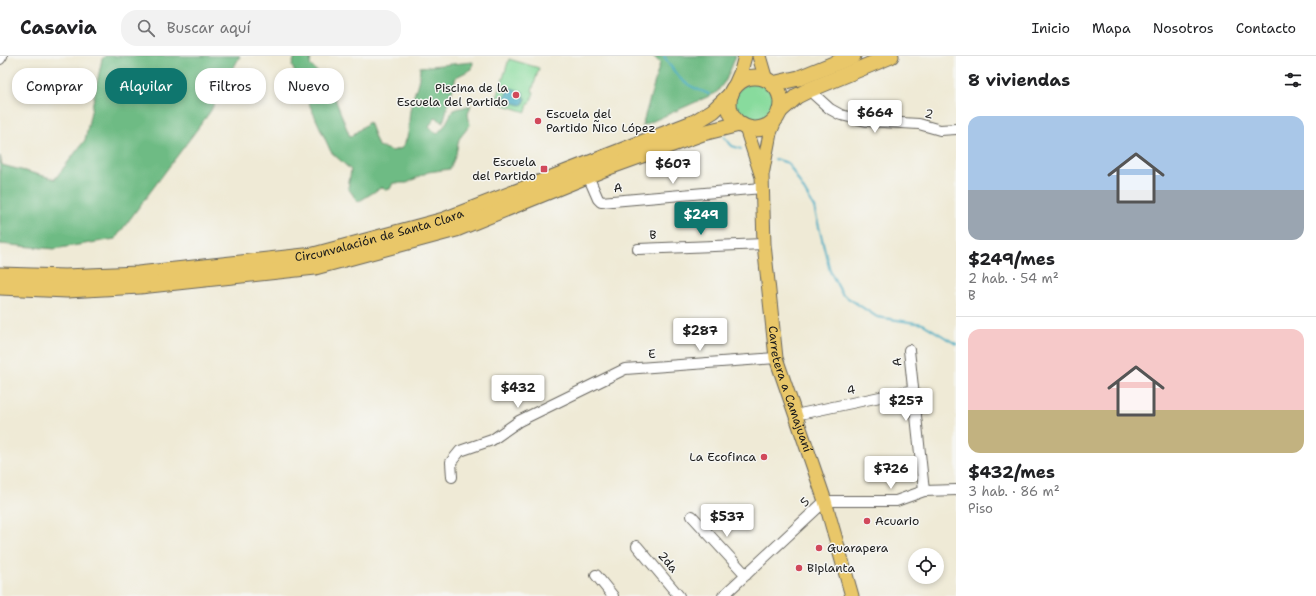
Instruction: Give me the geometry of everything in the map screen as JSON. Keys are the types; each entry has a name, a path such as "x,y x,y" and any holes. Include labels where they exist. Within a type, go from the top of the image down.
{"highway":[{"path":"853,56 799,78 769,82 758,78 749,78 741,81 732,90 730,110 743,126 763,128 797,96 891,56"},
{"path":"769,82 780,97 777,115"},
{"name":"Circunvalación de Santa Clara","path":"0,275 65,277 138,274 314,255 444,220 695,122 713,111 732,90"},
{"name":"Circunvalación de Santa Clara","path":"0,287 67,290 140,286 315,268 456,229 588,176 703,133 743,126"}],"main road":[{"path":"732,90 741,71 745,56"},
{"path":"759,56 769,82"},
{"name":"Carretera a Camajuaní","path":"777,115 770,133 762,181 764,244 776,358 825,501 852,596"},
{"name":"Carretera a Camajuaní","path":"743,126 762,181"}],"street":[{"name":"2","path":"809,90 830,109 841,115 866,122 919,124 940,130 956,129"},
{"name":"A","path":"588,176 598,200 601,202 762,181"},
{"name":"B","path":"638,249 764,244"},
{"name":"A","path":"909,350 924,491"},
{"name":"E","path":"452,476 451,462 460,451 492,440 519,421 625,369 776,358"},
{"name":"4","path":"795,415 913,390"},
{"name":"5","path":"723,596 825,501 896,501 924,491 956,490"},
{"path":"692,516 746,575"},
{"name":"2da","path":"637,546 679,596"},
{"path":"596,575 613,596"}],"green space":[{"path":"105,56 240,56 234,68 195,68 195,104 214,104 210,112 115,239 54,249 0,244 0,156 2,165 55,179 85,140 93,104 97,104 97,83 102,59"},
{"path":"295,56 311,56 310,65 313,68 293,68 292,66"},
{"path":"653,56 736,56 726,80 716,93 642,126 660,63"},
{"name":"Piscina de la Escuela del Partido","path":"509,59 539,68 532,91 534,92 526,112 501,104 497,98"},
{"path":"473,62 472,69 456,77 443,123 436,117 429,126 437,134 445,125 453,110 471,105 468,114 470,125 459,139 456,154 450,169 428,172 407,183 393,183 390,189 385,190 382,187 358,202 348,188 351,170 331,152 309,104 337,104 350,137 369,122 378,146 392,151 402,148 407,137 412,101 418,82 420,67"},
{"path":"751,82 759,82 770,88 776,99 776,107 770,118 759,124 751,124 740,118 734,107 734,99 740,88"}],"water":[{"path":"511,88 523,92 524,98 526,98 524,103 521,105 507,101 505,98 507,91"}],"waterway":[{"path":"664,56 682,80 687,84 709,94"},
{"path":"724,137 732,146 741,149"},
{"path":"775,159 788,163 814,207 830,271 842,294 877,317 923,324 956,344"}],"place":[{"name":"Piscina de la Escuela del Partido","path":"516,95"},
{"name":"Escuela del Partido Ñico López","path":"538,121"},
{"name":"Escuela del Partido","path":"544,169"},
{"name":"La Ecofinca","path":"764,457"},
{"name":"Acuario","path":"867,521"},
{"name":"Guarapera","path":"819,548"},
{"name":"Biplanta","path":"799,568"}]}
